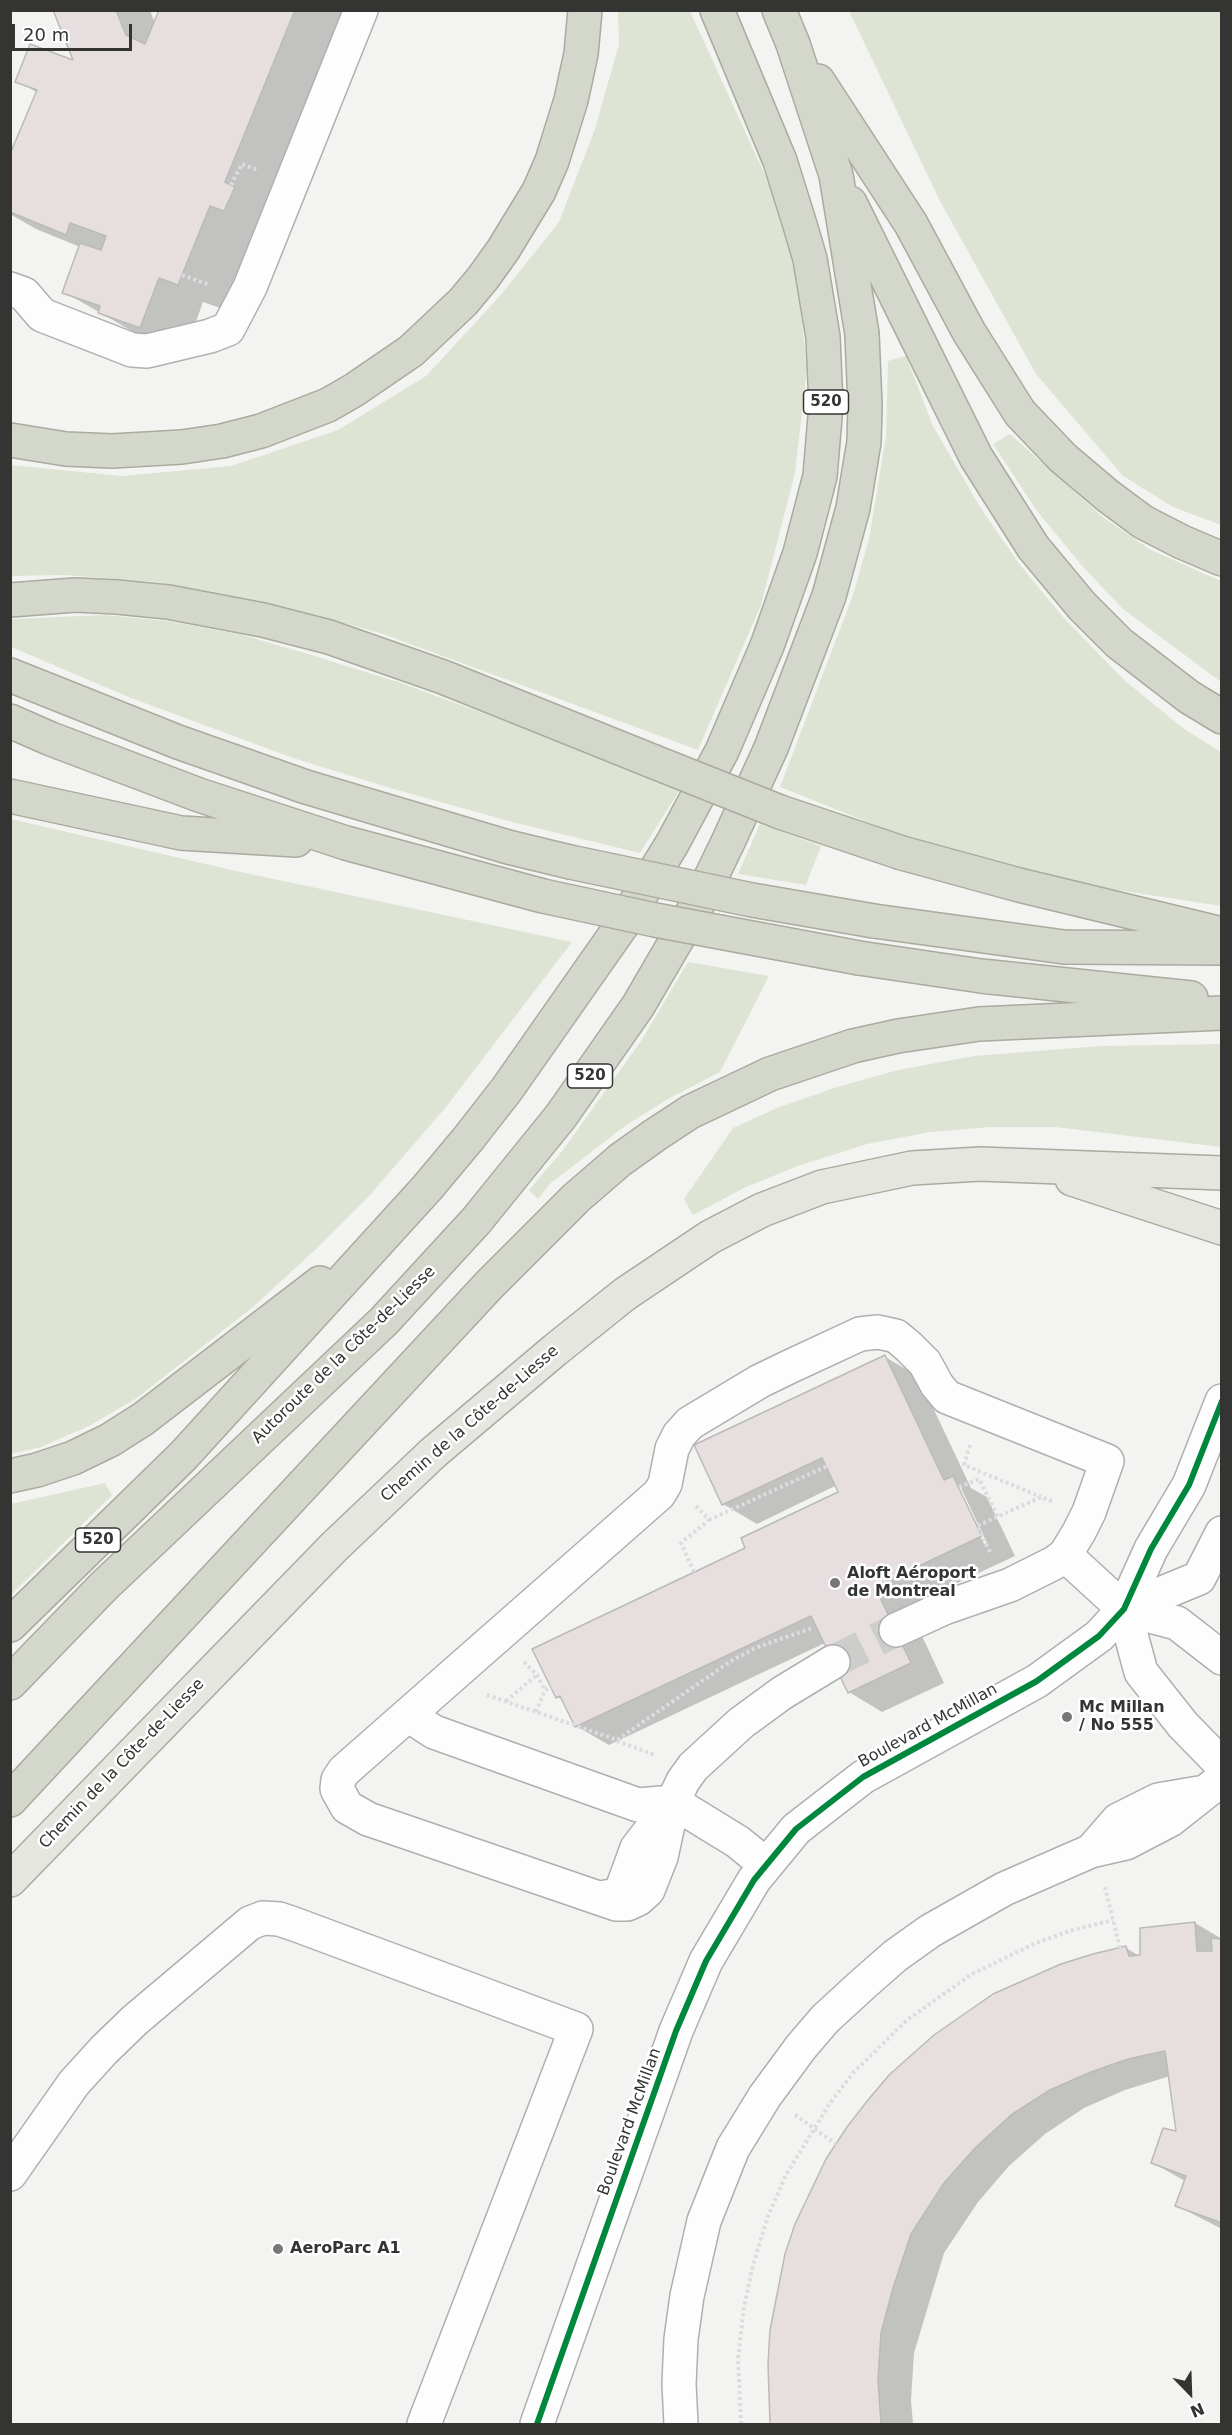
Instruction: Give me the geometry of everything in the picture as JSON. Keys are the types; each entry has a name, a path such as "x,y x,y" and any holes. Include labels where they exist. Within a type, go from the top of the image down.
{"highway":[{"path":"10,440 66,449 112,451 182,447 222,441 261,431 328,405 411,351 463,302 483,278 539,191 552,161 571,100 581,54 585,10"},
{"name":"520","path":"10,1625 184,1455 427,1188 507,1089 589,975 672,844 722,751 767,646 793,574 820,476 826,405 823,337 816,293 800,225 780,161 717,10"},
{"name":"Autoroute de la Côte-de-Liesse","path":"10,1683 104,1586 384,1321 476,1221 526,1162 598,1065 638,1006 701,898 771,748 810,647 842,554 860,476 865,406 862,334 836,175 780,10"},
{"path":"793,44 911,224 975,342 1020,412 1063,458 1143,522 1221,559"},
{"path":"836,175 976,457 1033,547 1082,606 1119,643 1189,697 1221,717"},
{"path":"10,600 75,595 168,602 263,620 329,638 444,677 780,812 902,853 1019,885 1221,934"},
{"path":"10,675 178,742 306,787 508,847 570,862 752,900 874,921 1064,947 1221,948"},
{"path":"10,721 51,739 200,795 346,843 543,896 859,958 981,976 1221,1001"},
{"path":"10,796 180,833 346,843"},
{"path":"10,1800 451,1325 576,1198 620,1160 690,1112 770,1074 810,1059 898,1036 979,1024 1221,1012"},
{"path":"10,1476 73,1458 110,1440 135,1424 388,1231"}],"main road":[{"name":"Chemin de la Côte-de-Liesse","path":"10,1880 208,1675 387,1496 488,1405 651,1275 740,1221 822,1187 912,1167 980,1164 1221,1173"},
{"name":"Chemin de la Côte-de-Liesse","path":"1039,1168 1221,1228"}],"street":[{"path":"10,289 24,294 42,315 132,350 147,351 210,336 228,329 250,287 361,10"},
{"path":"833,1662 774,1699 714,1746 683,1781 673,1802 660,1857 648,1890 638,1899 627,1904 616,1904 368,1820 347,1807 337,1789 338,1780 344,1771 659,1494 665,1484 672,1449 690,1423 760,1381 860,1334 878,1332 896,1336 924,1363 947,1397 1107,1461 1089,1512 1065,1555 1010,1585 944,1608 896,1630"},
{"name":"Boulevard McMillan","path":"537,2424 688,2002 706,1961 765,1864 796,1829 863,1777 1037,1681 1099,1636 1124,1609 1151,1549 1189,1485 1221,1401"},
{"name":"Boulevard McMillan","path":"1124,1609 1199,1578 1221,1533"},
{"path":"1065,1555 1124,1609 1177,1623 1221,1658"},
{"path":"681,2424 679,2384 681,2339 687,2296 704,2221 733,2148 781,2072 825,2019 887,1963 930,1931 1004,1888 1091,1851 1126,1843 1170,1820 1216,1779 1183,1725 1141,1672 1124,1609"},
{"path":"408,1715 435,1732 639,1805 673,1802 738,1842 765,1864"},
{"path":"10,2174 74,2083 104,2050 135,2020 250,1923 263,1918 279,1919 294,1924 576,2029 424,2424"}],"path":[{"path":"231,184 242,164"},
{"path":"182,275 193,279"},
{"path":"694,1572 681,1543 709,1520 827,1466"},
{"path":"981,1472 979,1479 998,1517"},
{"path":"959,1487 979,1479"},
{"path":"992,1557 977,1526 1041,1497 1057,1502"},
{"path":"692,1502 709,1520"},
{"path":"617,1740 731,1661 755,1648 816,1627"},
{"path":"521,1659 537,1675 545,1690"},
{"path":"506,1701 537,1675"},
{"path":"536,1713 545,1690 550,1687"},
{"path":"478,1692 648,1753"},
{"path":"741,2424 738,2359 744,2307 753,2265 768,2216 786,2175 814,2127 854,2072 907,2020 972,1974 1036,1943 1073,1930 1113,1920"},
{"path":"790,2112 836,2144"}],"green space":[{"path":"618,11 690,11 780,208 798,285 807,368 795,473 761,605 698,750 380,633 277,605 157,582 64,575 11,576 11,465 122,476 231,466 338,430 426,376 499,297 559,222 595,129 619,44"},
{"path":"849,11 1221,11 1221,525 1173,507 1123,476 1036,374 940,201"},
{"path":"906,356 933,426 980,507 1020,565 1063,617 1123,679 1184,729 1221,752 1221,906 1059,881 905,837 780,787 853,595 869,539 886,436 888,361"},
{"path":"1010,434 1104,518 1151,550 1221,581 1221,682 1123,609 1084,568 1037,511 993,444"},
{"path":"105,615 168,621 243,635 308,654 401,683 496,718 679,791 640,853 516,823 293,758 131,698 11,647 11,619"},
{"path":"11,819 236,871 572,942 446,1107 370,1195 253,1307 137,1398 89,1426 41,1447 11,1454"},
{"path":"760,824 821,846 806,885 738,874"},
{"path":"688,962 769,976 720,1072 668,1099 625,1126 551,1183 538,1199 529,1190 563,1150 641,1041"},
{"path":"1221,1044 1221,1147 1055,1127 991,1127 930,1132 867,1144 798,1166 746,1187 693,1215 684,1199 733,1128 777,1108 837,1087 898,1070 974,1056 1100,1046"},
{"path":"105,1483 112,1495 11,1595 11,1504"}],"building":[{"path":"53,10 116,10 126,35 145,44 159,10 295,10 225,182 235,187 224,211 210,206 178,285 159,278 140,328 98,313 100,306 62,293 80,243 101,250 106,236 70,223 66,235 10,212 10,154 37,90 15,82 30,44 73,60"},
{"path":"885,1355 944,1480 953,1476 982,1536 875,1587 911,1663 848,1693 811,1616 575,1727 560,1696 556,1698 532,1649 745,1548 741,1538 838,1492 822,1458 722,1505 694,1445"},
{"path":"1195,1922 1197,1951 1212,1951 1211,1938 1222,1939 1222,2223 1175,2206 1186,2176 1151,2163 1163,2128 1176,2131 1165,2051 1128,2059 1050,2090 1011,2115 976,2147 944,2183 911,2234 881,2333 878,2380 881,2424 770,2424 768,2364 770,2330 785,2254 795,2224 826,2159 847,2127 889,2075 934,2035 993,1994 1061,1964 1093,1954 1126,1946 1129,1956 1140,1955 1140,1928"}],"tunnel":[{"path":"833,1662 896,1630"}],"cycle path":[{"path":"537,2424 676,2031 706,1961 754,1880 796,1829 863,1777 1037,1681 1099,1636 1124,1609 1151,1549 1189,1485 1222,1401"}],"place":[{"name":"Aloft Aéroport de Montreal","path":"835,1583"},
{"name":"Mc Millan / No 555","path":"1067,1717"},
{"name":"AeroParc A1","path":"278,2249"}]}
